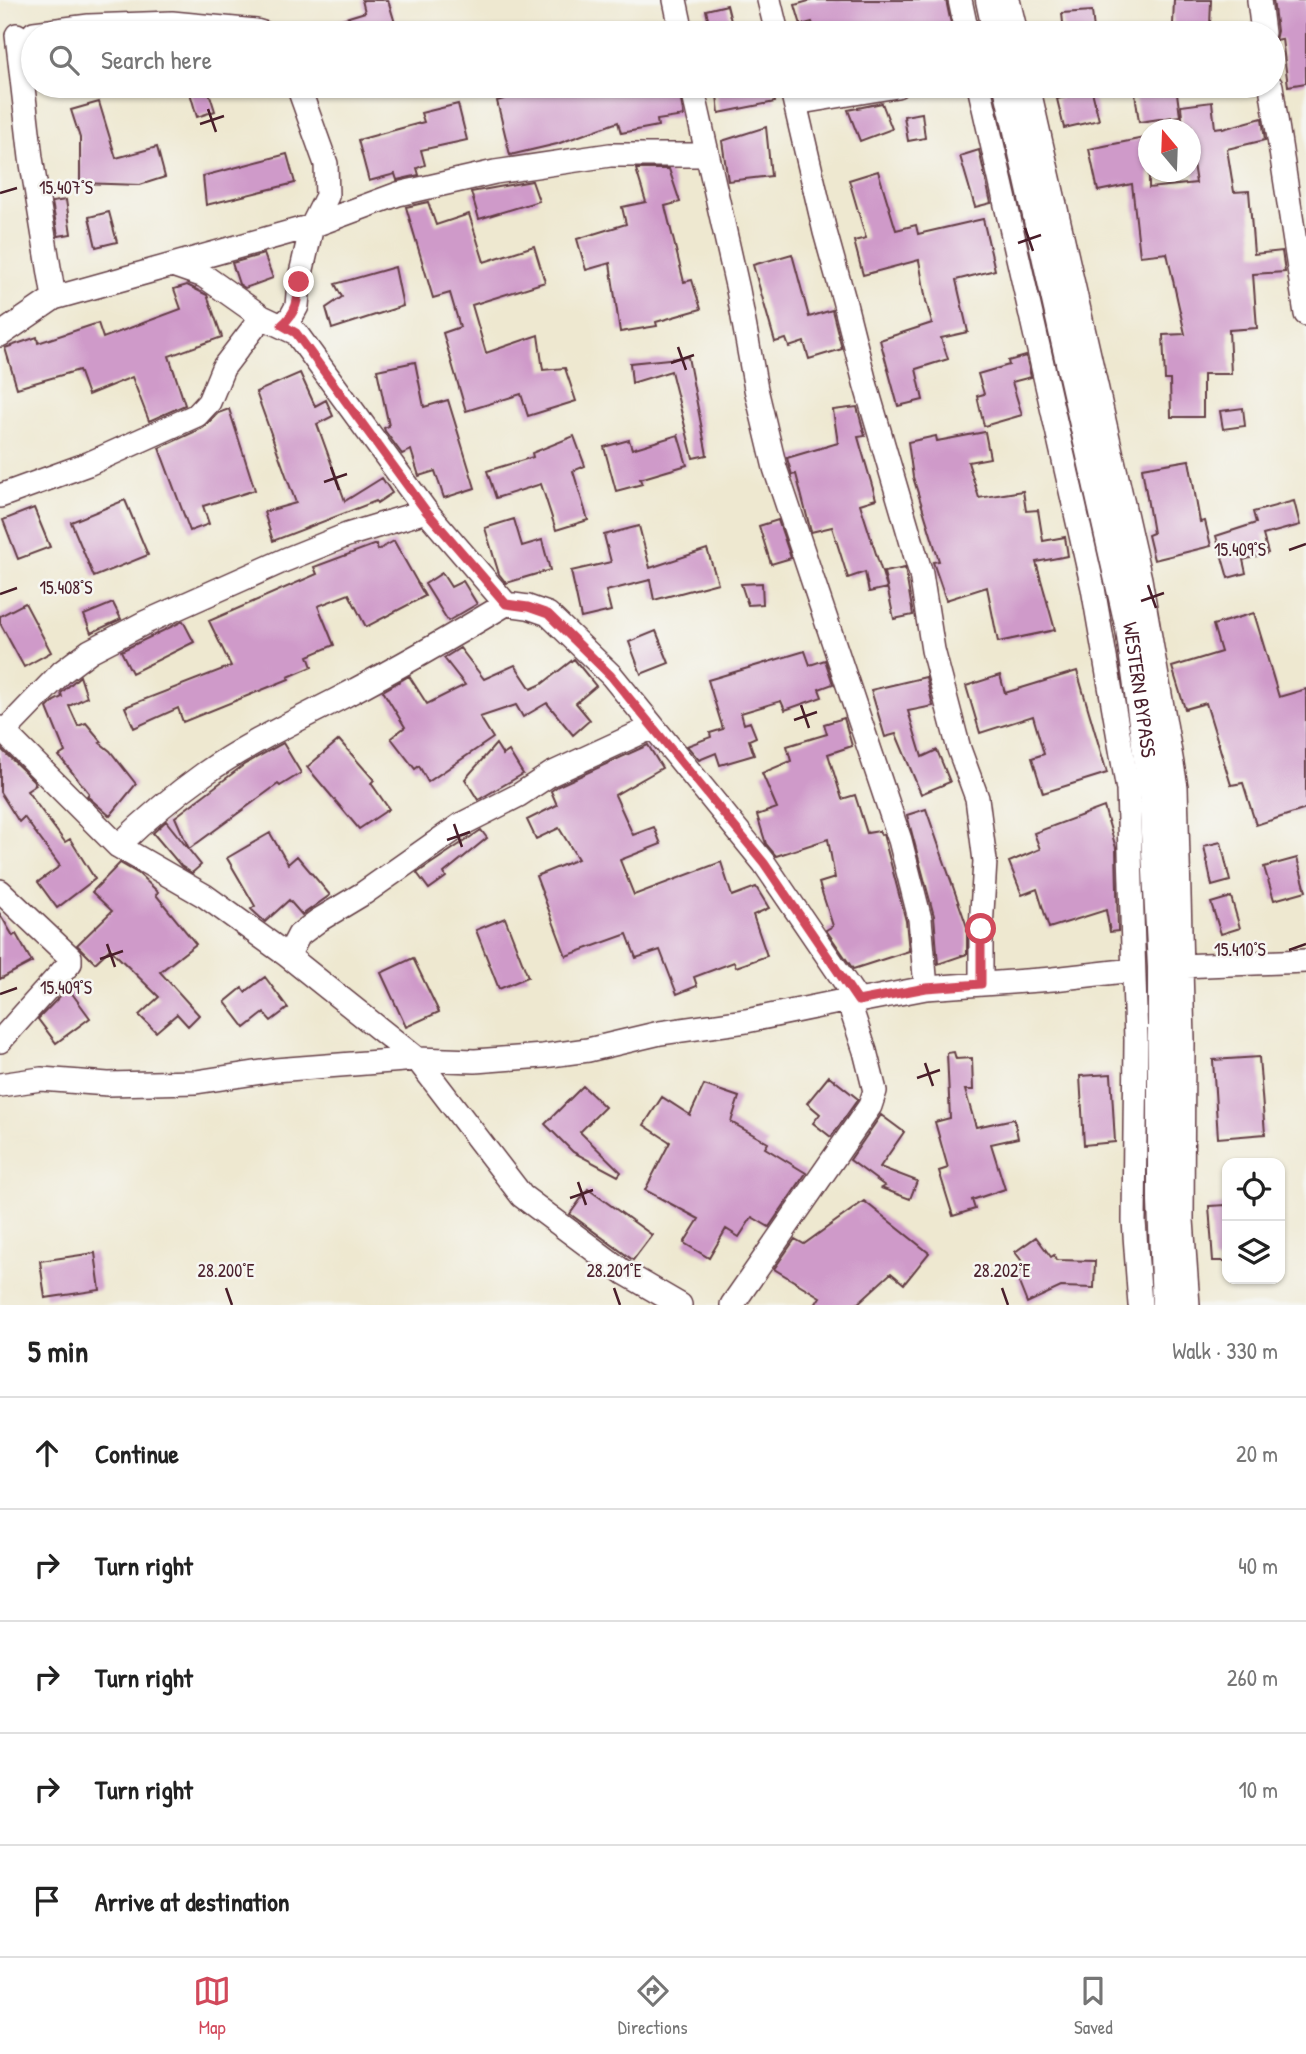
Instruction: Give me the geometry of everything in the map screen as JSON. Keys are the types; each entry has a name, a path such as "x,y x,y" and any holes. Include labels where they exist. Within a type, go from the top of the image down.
{"main road":[{"path":"991,0 995,21"},
{"name":"WESTERN BYPASS","path":"1012,98 1131,629 1154,794 1163,967 1163,1202 1167,1305"}],"street":[{"path":"676,0 680,21"},
{"path":"769,0 774,21"},
{"path":"960,0 964,21"},
{"path":"1009,0 1013,21"},
{"path":"1259,0 1262,21"},
{"path":"26,98 31,158 54,298"},
{"path":"0,496 89,464 197,415 209,402 223,368 272,321 291,317 297,306 299,282 312,226 327,196 326,164 302,98"},
{"path":"695,98 775,468 900,839 920,919 926,988"},
{"path":"794,98 864,383 921,574 933,650 959,749 977,798 985,861 981,984"},
{"path":"982,98 1090,575 1128,790 1136,1040 1134,1221 1140,1305"},
{"path":"1031,98 1114,462 1154,653 1176,786 1184,1040 1182,1220 1188,1305"},
{"path":"1273,98 1306,314"},
{"path":"0,335 54,298 175,266 206,266 398,194 495,172 610,155 707,155"},
{"path":"206,266 272,321 296,333 426,511 506,604"},
{"path":"426,511 347,535 285,560 90,650 62,672 2,730 118,846 205,896 288,956 417,1059 522,1196 625,1273 680,1305"},
{"path":"118,846 154,812 216,767 268,734 344,696 506,604 528,607 548,614 611,676 764,863 853,1001 875,1091 870,1106 732,1305"},
{"path":"288,956 299,935 463,824 519,795 551,774 653,727"},
{"path":"0,891 70,957 70,962 0,1041"},
{"path":"1180,966 1306,961"},
{"path":"0,1084 41,1079 108,1084 196,1082 275,1070 417,1059 475,1061 577,1051 660,1033 746,1021 926,988 1133,970"}],"building":[{"path":"362,0 388,0 394,21 336,21 365,12"},
{"path":"812,0 946,0 950,21 800,21 795,5"},
{"path":"1174,0 1211,0 1210,21 1173,21"},
{"path":"1273,0 1306,0 1306,83 1288,86 1285,21 1276,21"},
{"path":"727,5 731,21 708,21 706,10"},
{"path":"1092,11 1093,21 1063,21 1062,13"},
{"path":"191,98 211,98 215,111 197,117"},
{"path":"507,98 680,98 684,116 657,120 658,126 621,133 618,122 557,144 510,155 497,101"},
{"path":"717,98 774,98 775,102 719,113"},
{"path":"1094,98 1099,120 1064,128 1057,99"},
{"path":"1136,98 1178,98 1180,116 1139,119"},
{"path":"99,102 116,158 157,147 165,177 140,185 80,183 80,138 71,110"},
{"path":"1212,102 1215,128 1223,129 1262,118 1265,140 1227,149 1234,192 1249,191 1254,254 1282,251 1285,272 1253,274 1257,328 1229,330 1231,374 1203,374 1203,417 1171,417 1170,380 1165,380 1163,335 1185,334 1167,253 1140,256 1132,184 1098,191 1089,149 1138,139 1138,182 1149,182 1149,188 1201,182 1201,119 1182,119 1181,106"},
{"path":"882,103 892,129 860,141 848,110"},
{"path":"458,104 467,140 421,150 425,165 417,168 419,175 397,180 395,174 369,181 358,140 424,122 421,113"},
{"path":"922,113 925,138 908,141 904,116"},
{"path":"766,127 771,176 728,181 722,141"},
{"path":"979,150 991,203 975,207 960,156"},
{"path":"287,154 295,183 206,205 203,176"},
{"path":"636,169 669,169 680,202 665,206 684,282 692,280 701,309 656,322 657,326 620,332 610,263 586,270 577,239 626,224 622,207 646,202"},
{"path":"878,171 896,230 916,225 918,234 983,219 995,270 956,280 968,332 941,338 948,359 916,369 923,400 898,406 880,340 932,323 919,260 863,275 854,241 866,238 849,180"},
{"path":"532,181 539,201 479,219 471,192"},
{"path":"66,200 71,234 58,236 52,202"},
{"path":"428,202 436,225 469,214 484,262 534,246 545,282 472,305 486,353 538,335 543,370 565,368 576,401 528,416 521,394 466,411 443,333 460,327 450,293 433,298 406,207"},
{"path":"109,212 117,242 96,247 89,217"},
{"path":"264,254 273,278 245,288 239,284 232,263"},
{"path":"792,254 809,317 832,310 842,349 809,359 804,342 789,347 786,339 775,342 753,265"},
{"path":"395,267 403,306 332,329 326,308 342,297 335,284"},
{"path":"187,285 207,295 222,337 169,356 185,405 149,421 132,377 88,395 79,370 17,388 5,348 37,337 38,343 98,323 103,338 181,309 174,289"},
{"path":"1026,356 1031,377 1012,382 1022,415 984,426 977,396 984,394 978,374 1009,365 1008,361"},
{"path":"688,357 707,455 693,458 671,371 632,383 630,363"},
{"path":"415,362 424,407 448,400 475,488 444,498 435,471 419,476 411,450 402,454 385,431 384,428 389,426 377,370"},
{"path":"300,373 315,406 326,400 333,416 317,424 345,501 382,478 392,493 377,503 376,501 273,541 264,512 296,503 256,392"},
{"path":"857,407 865,436 858,437 876,499 860,504 887,588 869,592 865,572 848,578 832,527 811,532 796,474 792,475 787,458 838,443 833,410"},
{"path":"1243,408 1245,426 1223,429 1220,411"},
{"path":"229,409 255,490 203,506 209,524 190,531 159,448 203,428 218,413"},
{"path":"985,432 990,458 968,462 979,498 1023,491 1026,511 1038,510 1043,541 1065,537 1068,556 1036,562 1055,630 998,642 987,587 946,600 933,562 939,561 913,477 908,442 936,436 937,441"},
{"path":"678,435 687,465 640,479 642,484 616,491 604,447 629,440 632,449"},
{"path":"574,436 585,466 573,471 588,520 556,530 541,484 496,498 487,471 533,457 532,453"},
{"path":"1189,460 1200,522 1205,521 1211,546 1154,560 1148,535 1153,533 1142,468"},
{"path":"125,500 148,555 94,577 71,522"},
{"path":"1294,501 1300,525 1263,535 1268,553 1243,560 1246,573 1228,578 1216,536 1256,523 1253,512"},
{"path":"34,508 50,547 18,559 3,520"},
{"path":"514,519 522,546 542,540 550,570 506,583 499,574 485,528"},
{"path":"778,520 791,558 771,564 759,526"},
{"path":"639,526 650,568 707,549 718,583 654,600 650,580 606,591 611,611 581,618 571,571 611,562 604,535"},
{"path":"394,541 425,596 366,627 349,594 318,606 334,645 308,656 312,667 183,722 178,708 134,728 125,707 231,666 209,621 317,574 314,567 376,544 378,550"},
{"path":"905,568 913,615 894,619 884,572"},
{"path":"442,573 451,587 463,581 477,604 448,621 425,584"},
{"path":"762,583 763,604 748,605 741,584"},
{"path":"25,603 51,652 24,667 0,623 0,616"},
{"path":"113,603 121,619 91,633 84,615"},
{"path":"1254,613 1279,697 1306,689 1306,809 1256,825 1243,783 1231,785 1206,703 1185,709 1172,667 1221,652 1213,625"},
{"path":"183,621 194,642 132,673 121,651"},
{"path":"656,631 669,663 641,674 629,642"},
{"path":"460,648 484,679 515,665 531,689 542,684 574,659 596,686 576,703 590,720 573,735 547,703 523,717 516,705 480,717 493,738 428,782 419,766 415,769 391,738 405,727 383,691 409,676 427,704 465,685 444,658"},
{"path":"805,651 810,665 825,660 833,684 819,689 822,697 785,710 781,701 741,713 744,724 750,722 756,737 749,740 754,755 720,765 716,753 699,760 687,746 711,737 710,733 723,729 708,680"},
{"path":"1077,671 1107,773 1043,793 1032,758 1044,754 1033,716 980,733 966,686 1000,675 1005,693"},
{"path":"80,676 87,697 69,706 78,726 86,723 136,784 110,816 87,796 89,793 59,756 65,752 47,708 62,697 61,693"},
{"path":"926,677 933,706 908,711 922,757 937,750 950,782 921,794 896,734 885,737 871,690"},
{"path":"844,718 852,746 828,754 842,799 855,795 867,833 879,831 883,834 906,921 909,951 853,969 826,930 833,926 819,883 835,878 828,839 776,856 766,844 757,815 777,808 762,773 791,761 787,746 827,734 824,724"},
{"path":"339,740 374,780 371,783 389,809 359,829 307,767"},
{"path":"283,743 301,773 280,786 278,784 189,849 175,817 245,764"},
{"path":"496,744 503,755 509,751 523,774 478,800 465,779"},
{"path":"648,745 662,768 615,795 633,835 654,827 661,844 620,860 634,895 721,862 732,896 756,887 769,908 753,915 767,956 736,967 734,962 694,977 697,986 677,994 660,950 636,958 627,934 566,956 536,876 578,859 559,828 536,839 527,820 557,805 551,791 558,786"},
{"path":"0,748 33,780 36,785 27,791 65,842 70,839 95,879 57,908 38,882 60,866 24,817 19,822 0,792"},
{"path":"1104,807 1116,848 1118,931 1110,932 1106,910 1049,928 1037,889 1022,895 1009,862 1040,849 1034,833"},
{"path":"926,809 967,927 967,954 938,964 934,916 907,815"},
{"path":"166,821 201,865 192,873 181,866 153,833"},
{"path":"481,830 487,838 444,873 446,877 429,889 417,873"},
{"path":"270,833 288,864 297,856 330,895 302,915 289,900 265,922 251,909 255,906 227,858"},
{"path":"1221,842 1230,881 1212,886 1204,846"},
{"path":"1297,858 1306,891 1274,900 1264,867"},
{"path":"120,863 139,874 158,892 156,895 196,944 160,972 199,1015 188,1026 177,1014 156,1032 139,1015 159,997 110,949 95,963 77,945 112,911 92,892"},
{"path":"1231,897 1240,928 1221,934 1211,903"},
{"path":"0,914 13,936 16,934 32,962 0,979"},
{"path":"505,918 528,977 499,989 476,930"},
{"path":"413,958 439,1012 406,1027 381,973"},
{"path":"265,977 288,1008 271,1021 264,1013 245,1028 225,1002 242,988 245,992"},
{"path":"68,988 90,1018 56,1043 38,1019"},
{"path":"954,1052 956,1059 972,1058 973,1090 965,1090 976,1127 1014,1119 1018,1138 991,1144 1005,1189 972,1200 975,1209 953,1216 939,1171 948,1168 935,1122 950,1118 947,1053"},
{"path":"1259,1057 1265,1134 1218,1138 1213,1060"},
{"path":"1111,1074 1115,1142 1084,1145 1080,1076"},
{"path":"829,1076 858,1099 831,1137 813,1123 820,1114 807,1103"},
{"path":"704,1085 739,1097 731,1122 768,1143 765,1148 806,1173 769,1227 752,1217 739,1237 726,1229 709,1258 684,1243 699,1219 645,1190 670,1142 644,1125 662,1097 690,1115"},
{"path":"583,1086 605,1107 580,1132 621,1172 618,1176 573,1152 545,1124"},
{"path":"881,1115 904,1132 880,1167 917,1181 910,1199 881,1188 885,1186 850,1160"},
{"path":"588,1189 652,1235 633,1260 570,1214"},
{"path":"864,1201 929,1253 904,1284 891,1273 856,1305 815,1305 820,1297 774,1269 795,1239 804,1244"},
{"path":"1222,1205 1222,1261 1213,1261 1209,1206"},
{"path":"1036,1237 1056,1260 1095,1261 1094,1288 1061,1287 1027,1303 1015,1273 1027,1268 1015,1252"},
{"path":"95,1253 100,1290 45,1298 40,1261"}],"route":[{"path":"299,282 297,306 291,317 282,325 296,333 388,463 506,604 528,607 548,614 611,676 764,863 858,1001 926,988 981,984 981,929"}]}
